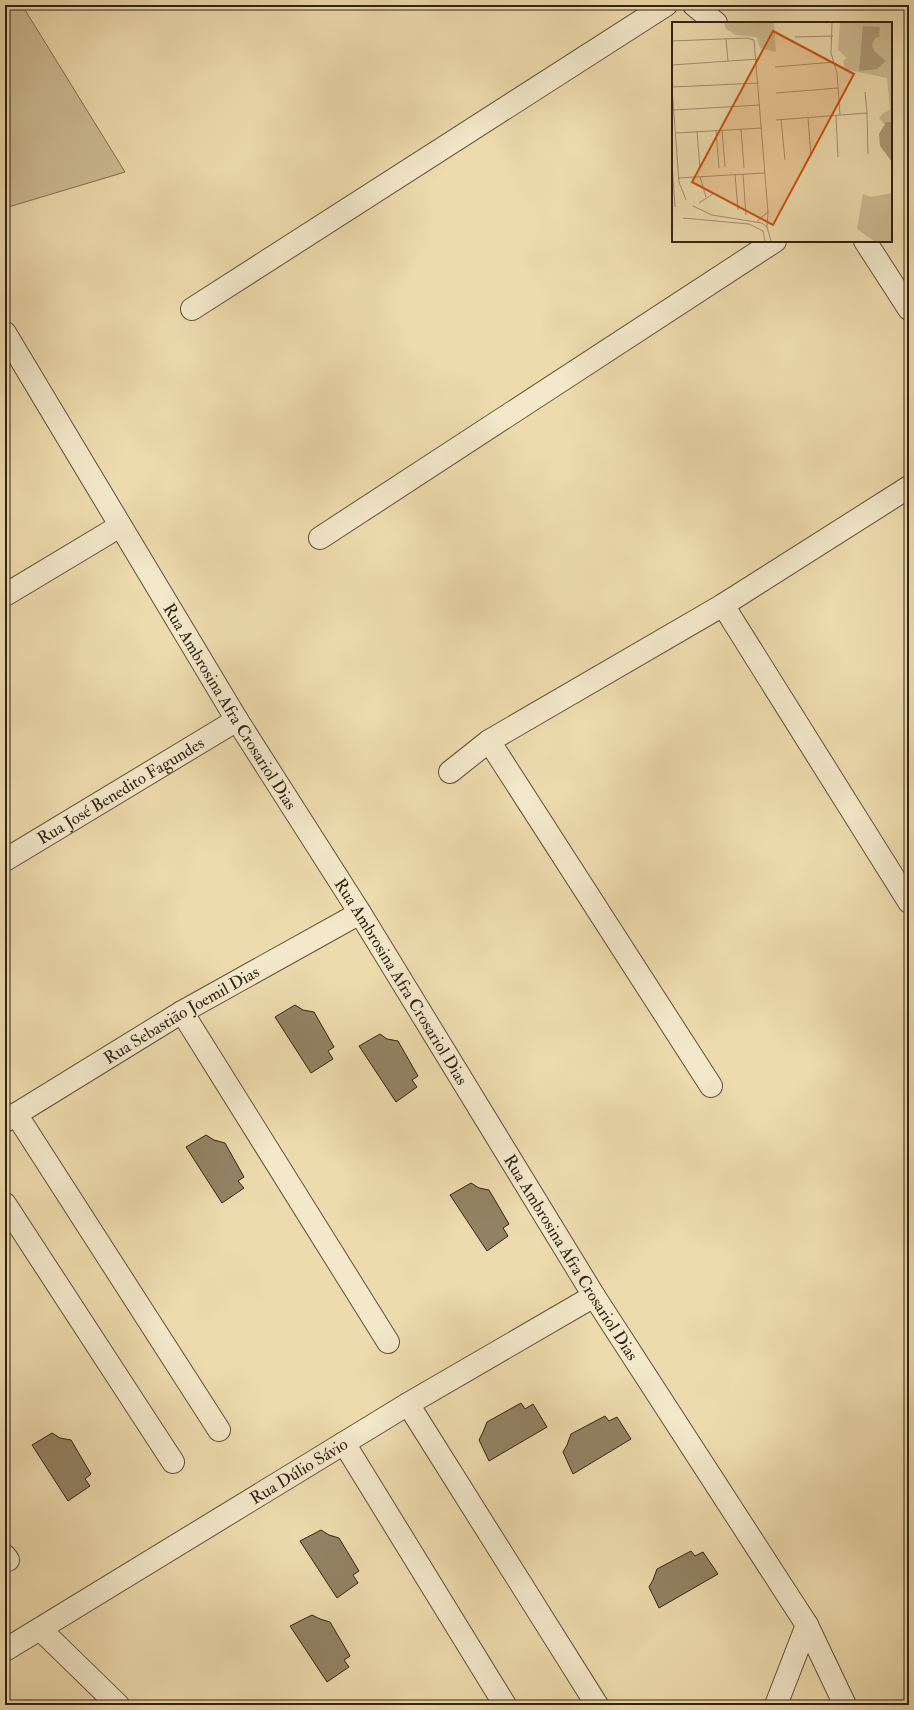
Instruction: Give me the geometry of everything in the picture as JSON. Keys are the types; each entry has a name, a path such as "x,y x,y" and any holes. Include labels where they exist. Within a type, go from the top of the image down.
{"street":[{"path":"192,309 666,5"},
{"path":"694,5 715,22"},
{"path":"320,538 773,242"},
{"path":"867,242 909,309"},
{"name":"Rua Ambrosina Afra Crosariol Dias","path":"5,333 237,720 360,913 594,1296 807,1625 845,1705"},
{"path":"450,772 489,741 723,605 909,487"},
{"path":"5,595 120,526"},
{"path":"723,605 909,902"},
{"name":"Rua José Benedito Fagundes","path":"5,860 237,720"},
{"path":"489,741 711,1086"},
{"name":"Rua Sebastião Joemil Dias","path":"10,1118 182,1012 360,913"},
{"path":"182,1012 388,1342"},
{"path":"10,1118 219,1430"},
{"path":"5,1204 173,1462"},
{"name":"Rua Dúlio Sávio","path":"5,1650 408,1404 594,1296"},
{"path":"408,1404 597,1705"},
{"path":"344,1443 505,1705"},
{"path":"776,1705 807,1625"},
{"path":"40,1629 118,1705"}],"shaded area":[{"path":"5,5 22,5 125,172 5,208"}],"building":[{"path":"295,1005 303,1010 314,1012 334,1047 328,1051 333,1059 311,1073 275,1017"},
{"path":"380,1034 387,1039 398,1041 418,1076 412,1080 417,1087 396,1102 359,1046"},
{"path":"206,1135 214,1140 225,1143 244,1177 238,1181 244,1188 222,1203 186,1147"},
{"path":"471,1183 479,1188 489,1190 509,1224 503,1228 508,1236 487,1251 450,1195"},
{"path":"521,1403 525,1409 533,1404 547,1427 489,1461 479,1440 487,1422"},
{"path":"605,1416 609,1421 617,1417 631,1439 573,1474 563,1452 571,1434"},
{"path":"52,1433 60,1438 71,1440 91,1474 85,1479 90,1486 68,1501 32,1445"},
{"path":"321,1530 329,1535 339,1538 359,1571 353,1575 358,1583 337,1598 300,1541"},
{"path":"691,1551 695,1556 703,1552 718,1574 659,1608 649,1587 657,1569"},
{"path":"312,1615 330,1622 350,1656 344,1660 349,1667 327,1682 290,1626"}]}
